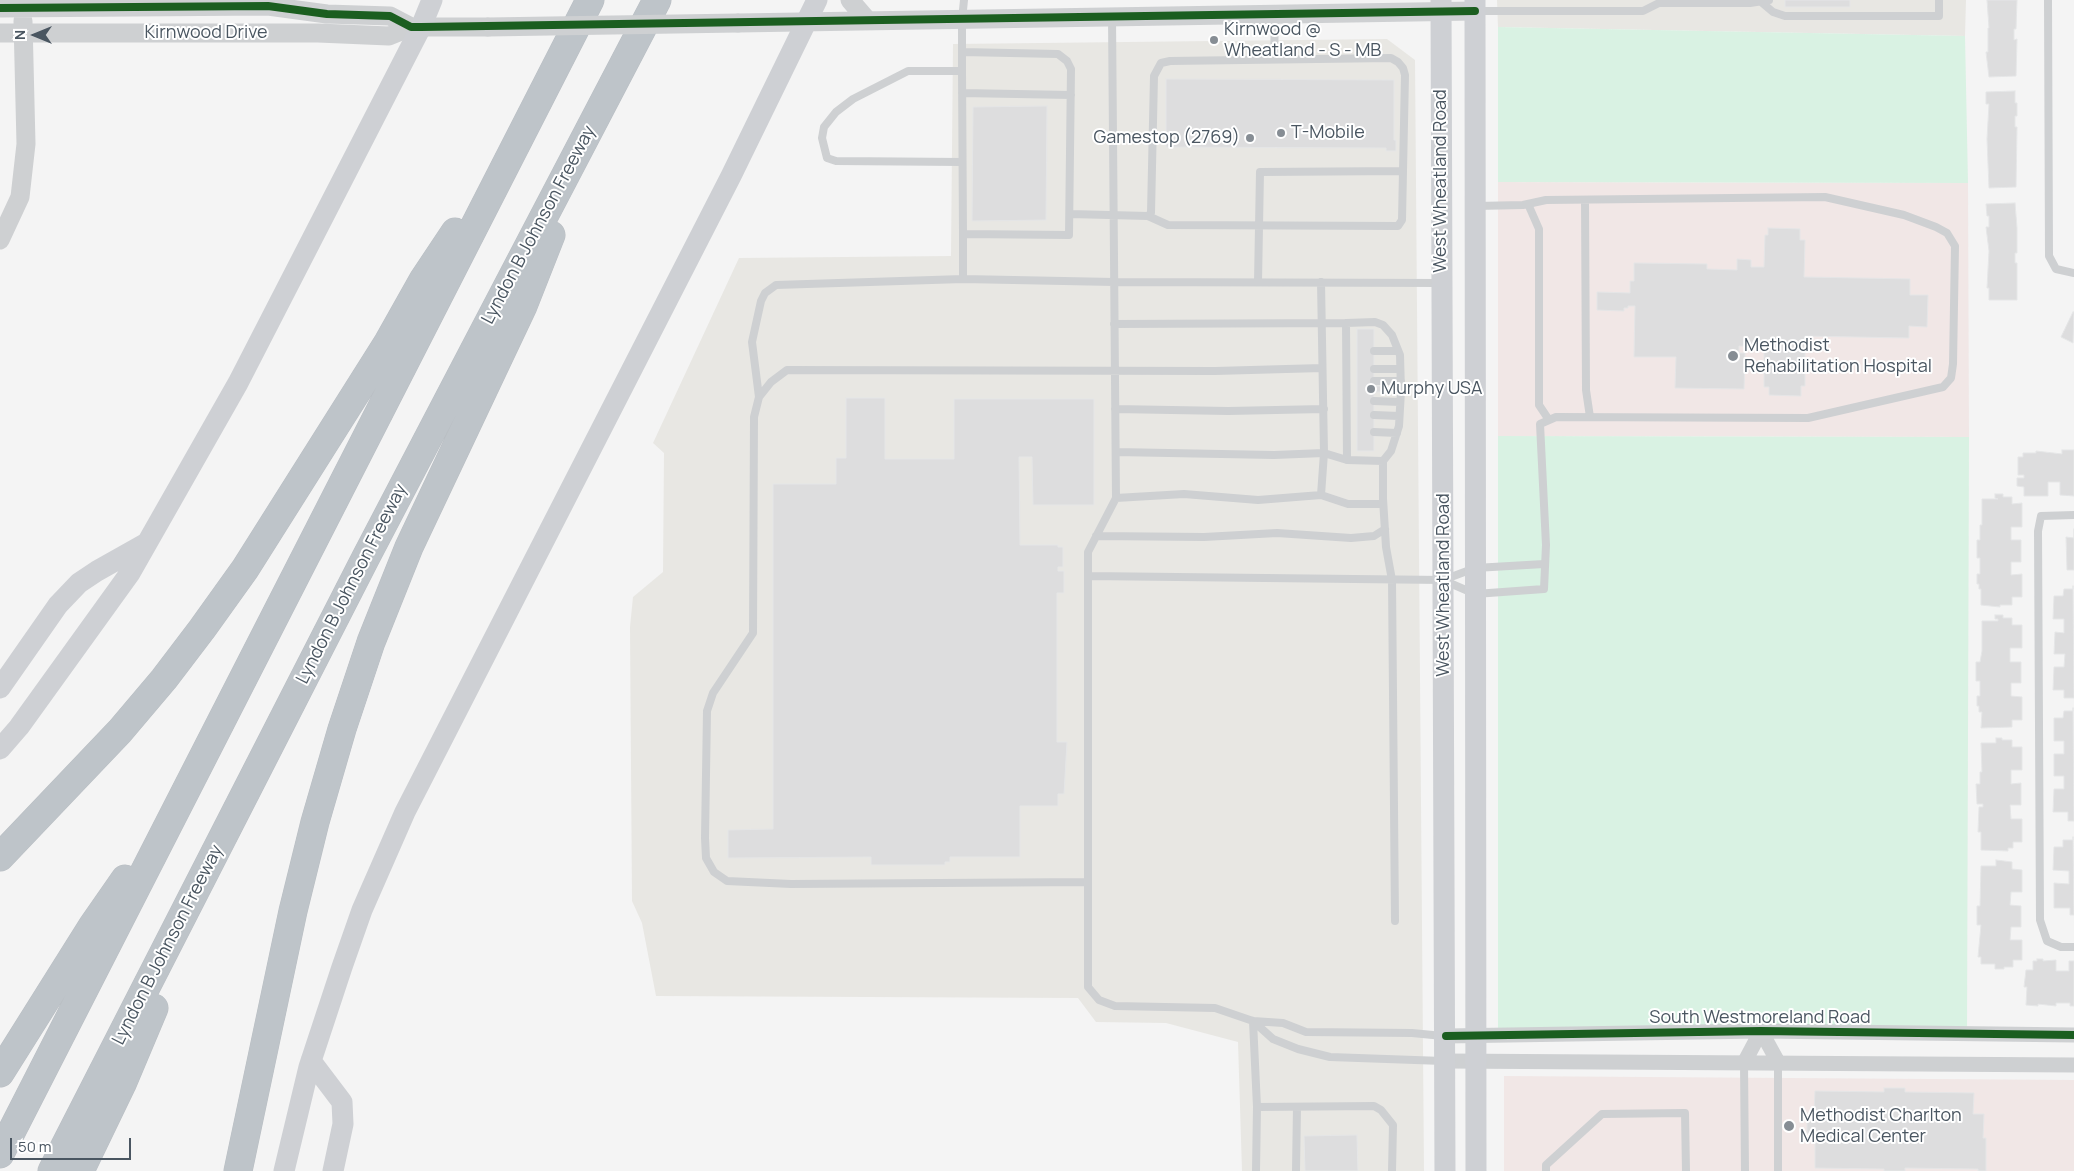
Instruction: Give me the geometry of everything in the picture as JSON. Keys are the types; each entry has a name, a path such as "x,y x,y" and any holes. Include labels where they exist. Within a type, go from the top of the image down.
{"highway":[{"path":"0,1154 590,0"},
{"name":"Lyndon B Johnson Freeway","path":"52,1171 476,344 657,0"},
{"path":"238,1171 293,911 315,822 342,729 372,642 410,547 523,306 606,100"},
{"path":"0,857 120,731 164,679 202,629 244,569 386,344 424,280 539,101"},
{"path":"0,1073 93,925 184,794"},
{"path":"80,1171 122,1084 233,818"}],"main road":[{"path":"0,749 19,727 130,573 238,383 416,27 432,0"},
{"path":"284,1171 311,1061 342,967 362,910 405,812 726,185 817,0"},
{"name":"West Wheatland Road","path":"1441,6 1445,1171"},
{"name":"West Wheatland Road","path":"1475,6 1476,1171"},
{"path":"0,688 58,605 79,583 97,570 147,542"},
{"path":"311,1061 342,1102 343,1124 333,1171"}],"street":[{"path":"850,0 868,21"},
{"name":"Kirnwood Drive","path":"0,8 22,4 268,6 327,14 390,16 416,27"},
{"path":"0,240 20,198 26,144 22,4"},
{"name":"Kirnwood Drive","path":"0,33 318,33 389,36 416,27 1275,15 1441,6 1475,6"},
{"path":"1761,1031 1778,1062"},
{"path":"1744,1063 1761,1031"},
{"name":"South Westmoreland Road","path":"1446,1036 1761,1031 2074,1035"},
{"path":"1446,1061 2074,1065"}],"lane":[{"path":"963,279 962,20 964,0"},
{"path":"1475,6 1643,11 1660,2 1769,0"},
{"path":"1760,1 1773,12 1785,16 1939,16 1939,0"},
{"path":"2048,0 2049,256 2056,269 2074,273"},
{"path":"1274,59 1275,15"},
{"path":"1112,17 1116,498 1088,552 1088,987 1099,1000 1115,1006 1215,1008 1252,1021 1283,1023 1306,1032 1412,1033 1446,1036"},
{"path":"962,52 1058,54 1067,61 1071,69 1069,235 962,234"},
{"path":"1070,214 1114,217 1148,216 1168,225 1398,226 1402,220 1403,68 1391,58 1170,61 1161,63 1154,76 1152,212 1148,216"},
{"path":"962,71 908,71 852,99 836,112 824,127 822,138 828,158 836,161 962,162"},
{"path":"962,94 1071,95"},
{"path":"1258,282 1260,172 1403,171"},
{"path":"1443,580 1475,594 1544,589 1546,544 1540,424 1556,417 1808,418 1942,387 1951,378 1953,364 1955,246 1946,233 1936,227 1904,216 1825,197 1546,200 1528,204 1476,206"},
{"path":"1585,200 1586,390 1590,417"},
{"path":"1528,204 1539,229 1539,404 1549,420"},
{"path":"1088,882 791,884 728,881 714,872 706,858 707,710 718,686 752,633 754,417 759,397 752,342 761,301 766,292 776,286 963,279 1114,282 1441,282"},
{"path":"1321,282 1324,409 1324,453 1321,495"},
{"path":"1114,324 1375,322 1383,325 1392,335 1398,351 1401,381 1400,402 1397,433 1391,451 1383,461 1383,504 1386,547 1392,580 1395,920"},
{"path":"1346,323 1347,460"},
{"path":"1347,351 1357,351"},
{"path":"1374,351 1398,351"},
{"path":"759,397 771,382 787,370 1214,371 1322,368"},
{"path":"1347,369 1357,369"},
{"path":"1374,369 1400,369"},
{"path":"1347,380 1357,381"},
{"path":"1374,381 1401,381"},
{"path":"1347,401 1357,401"},
{"path":"1374,401 1400,402"},
{"path":"1115,409 1228,411 1324,409"},
{"path":"1347,415 1357,415"},
{"path":"1374,416 1399,416"},
{"path":"1347,431 1356,431"},
{"path":"1374,432 1397,433"},
{"path":"1116,452 1274,455 1324,453 1347,460 1383,461"},
{"path":"1116,498 1184,494 1258,500 1321,495 1348,504 1383,504"},
{"path":"2074,515 2041,516 2038,551 2040,920 2046,941 2061,947 2074,947"},
{"path":"1096,536 1204,537 1277,533 1351,538 1374,536 1385,529"},
{"path":"1088,576 1443,580 1475,568 1544,564"},
{"path":"1252,1021 1273,1039 1298,1049 1330,1057 1446,1061"},
{"path":"1252,1021 1257,1107 1256,1171"},
{"path":"1778,1062 1778,1171"},
{"path":"1744,1063 1745,1171"},
{"path":"1257,1107 1374,1106 1381,1110 1393,1125 1392,1171"},
{"path":"1296,1171 1297,1107"},
{"path":"1546,1171 1546,1165 1602,1114 1675,1113 1685,1113 1686,1171"}],"shaded area":[{"path":"1497,0 1966,0 1965,36 1498,27"},
{"path":"1387,39 1415,60 1424,1171 1242,1171 1238,1042 1166,1023 1096,1022 1078,998 656,996 642,923 632,901 630,627 633,597 663,572 664,453 653,443 739,258 951,256 953,44"},
{"name":"Methodist Rehabilitation Hospital","path":"1498,182 1968,183 1969,437 1498,436"},
{"name":"Methodist Charlton Medical Center","path":"1504,1076 2074,1080 2074,1171 1504,1171"}],"green space":[{"path":"1498,27 1965,36 1968,183 1498,182"},
{"path":"1498,436 1969,437 1967,1035 1498,1036"}],"building":[{"path":"1785,0 1850,0 1850,7 1785,7"},
{"path":"1987,0 2017,0 2016,29 2014,29 2014,40 2017,39 2016,76 1989,77 1986,52 1988,52 1989,28"},
{"path":"1166,79 1394,80 1394,140 1396,140 1396,151 1386,151 1386,148 1166,147"},
{"path":"2015,91 2015,103 2017,103 2017,116 2015,116 2015,127 2017,127 2016,187 1989,188 1987,139 1989,104 1986,104 1986,92"},
{"path":"1047,106 1046,220 972,221 973,107"},
{"path":"2015,203 2017,300 1989,300 1989,288 1987,288 1989,251 1986,227 1989,227 1989,216 1987,216 1986,204"},
{"path":"1768,228 1800,229 1800,240 1805,240 1804,277 1910,279 1910,295 1928,295 1927,327 1909,326 1909,338 1805,336 1805,386 1801,386 1801,396 1769,395 1769,387 1764,387 1764,347 1739,346 1739,353 1745,353 1744,389 1675,388 1676,357 1634,357 1635,306 1628,306 1628,308 1624,308 1624,311 1597,310 1597,292 1630,293 1630,281 1634,281 1634,263 1707,264 1707,269 1737,270 1737,259 1751,260 1751,267 1764,267 1765,235 1768,235"},
{"path":"2074,312 2073,343 2061,337"},
{"name":"Murphy USA","path":"1357,329 1374,329 1374,386 1385,386 1385,392 1374,392 1374,451 1357,451"},
{"path":"846,398 885,398 885,459 954,459 954,399 1094,399 1094,505 1033,505 1032,457 1019,457 1020,545 1058,545 1058,547 1063,547 1063,567 1058,567 1058,571 1064,571 1064,593 1057,593 1057,742 1067,742 1064,794 1058,794 1058,806 1020,806 1020,857 950,857 950,862 945,862 945,865 871,865 871,857 728,858 728,830 773,829 773,484 836,484 836,458 846,458"},
{"path":"2062,450 2074,450 2074,496 2060,495 2060,482 2048,482 2048,496 2024,496 2024,487 2017,486 2017,478 2024,478 2024,475 2018,475 2018,457 2023,457 2023,453 2036,453 2036,451 2062,454"},
{"path":"1995,494 2003,494 2003,497 2012,497 2012,504 2022,503 2022,527 2011,527 2011,540 2021,540 2021,562 2011,562 2011,575 2022,574 2022,597 2012,597 2012,605 2000,605 2000,607 1981,605 1981,589 1979,589 1979,584 1977,584 1977,574 1980,574 1980,558 1977,558 1977,540 1980,540 1980,525 1982,525 1982,499 1998,499 1995,498"},
{"path":"2066,537 2074,538 2074,570 2067,570"},
{"path":"2073,586 2074,698 2064,698 2064,690 2053,690 2054,667 2064,667 2065,654 2054,654 2055,632 2064,633 2064,619 2053,619 2054,596 2063,596 2064,589 2073,589"},
{"path":"1995,615 2003,615 2003,618 2012,618 2012,625 2022,625 2022,648 2010,648 2010,662 2021,662 2021,683 2011,683 2011,696 2022,697 2022,720 2012,720 2012,727 1981,728 1982,712 1979,712 1979,706 1977,706 1977,696 1980,696 1980,681 1976,681 1976,662 1980,662 1982,651 1982,621 1998,621 1998,619 1995,619"},
{"path":"2073,708 2074,821 2068,821 2068,812 2053,812 2054,789 2064,789 2064,776 2054,776 2054,754 2064,754 2064,741 2054,741 2054,718 2063,718 2064,711 2073,711"},
{"path":"1996,738 2012,740 2012,747 2022,747 2022,770 2011,770 2011,784 2021,783 2021,805 2010,805 2011,819 2022,819 2022,842 2013,842 2013,848 2008,848 2008,851 1981,850 1981,832 1978,832 1979,807 1983,807 1983,804 1977,804 1976,784 1980,784 1980,772 1982,772 1981,743 1996,743"},
{"path":"2073,837 2074,915 2070,915 2070,908 2054,908 2054,883 2069,884 2069,871 2053,870 2054,847 2063,847 2063,840 2073,840"},
{"path":"1996,860 2012,862 2012,869 2022,870 2022,892 2011,892 2010,905 2021,906 2021,927 2011,927 2010,940 2022,940 2022,960 2013,960 2013,967 2004,967 2004,969 1995,969 1995,964 1981,964 1981,957 1978,957 1981,925 1977,925 1977,906 1980,906 1981,866 1996,866"},
{"path":"2037,959 2043,959 2043,961 2056,960 2056,971 2069,971 2069,961 2074,961 2074,1006 2070,1006 2070,1003 2056,1003 2056,1006 2026,1005 2027,987 2024,987 2026,970 2033,970 2033,961 2037,961"},
{"path":"1884,1088 1905,1088 1905,1092 1974,1093 1973,1114 1984,1114 1983,1138 1986,1138 1986,1171 1978,1171 1978,1169 1905,1168 1905,1171 1884,1171 1884,1169 1815,1168 1815,1134 1807,1133 1807,1113 1814,1113 1815,1091 1884,1092"},
{"path":"1357,1135 1358,1171 1305,1171 1304,1136"}],"cycle path":[{"path":"0,8 268,6 327,14 390,16 411,27 1475,11"},
{"path":"1446,1036 1761,1031 2074,1035"}],"place":[{"name":"Kirnwood @ Wheatland - S - MB","path":"1214,40"},
{"name":"T-Mobile","path":"1281,133"},
{"name":"Gamestop (2769)","path":"1250,138"},
{"name":"Methodist Rehabilitation Hospital","path":"1733,356"},
{"name":"Murphy USA","path":"1371,389"},
{"name":"Methodist Charlton Medical Center","path":"1789,1126"}]}
